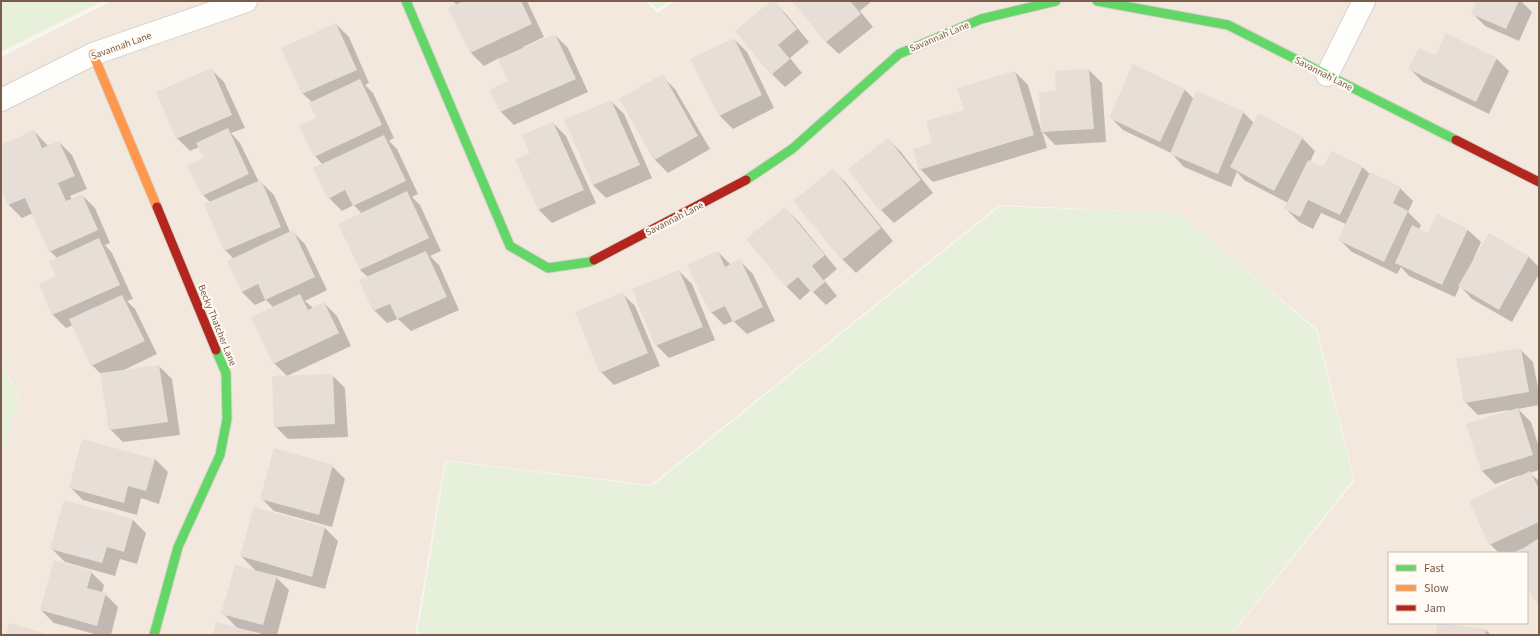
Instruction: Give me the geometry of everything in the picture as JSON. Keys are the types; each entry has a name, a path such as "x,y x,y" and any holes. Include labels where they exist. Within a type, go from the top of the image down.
{"street":[{"name":"Savannah Lane","path":"1,100 93,54 246,1"},
{"name":"Savannah Lane","path":"406,1 510,246 548,268 589,262 749,179 792,149 899,54 980,19 1056,1"},
{"name":"Savannah Lane","path":"1097,1 1228,25 1539,182"},
{"path":"1327,75 1364,1"},
{"name":"Becky Thatcher Lane","path":"93,54 226,372 226,419 220,456 178,547 154,635"}],"shaded area":[{"path":"112,1 646,1 657,13 676,1 1539,1 1539,635 1232,635 1355,480 1317,329 1178,213 999,205 651,485 445,460 415,635 1,635 1,454 20,398 1,360 1,57"}],"green space":[{"path":"1,1 103,1 1,52"},
{"path":"649,1 669,1 657,9"},
{"path":"1000,206 1179,213 1316,330 1354,479 1231,635 417,635 446,461 652,486"},
{"path":"1,362 20,399 1,453"}],"building":[{"path":"463,1 521,1 532,24 470,53 448,8"},
{"path":"771,1 774,1 797,29 778,45 790,59 771,75 735,31"},
{"path":"792,1 850,1 861,14 826,42"},
{"path":"1476,1 1519,1 1506,29 1471,14"},
{"path":"336,23 357,70 302,94 281,48"},
{"path":"1446,33 1497,58 1476,102 1408,69 1419,48 1436,55"},
{"path":"555,34 576,79 500,112 489,90 508,81 498,59"},
{"path":"734,38 762,95 719,116 690,59"},
{"path":"1133,64 1185,89 1160,142 1109,118"},
{"path":"212,68 232,115 176,139 156,92"},
{"path":"1089,69 1094,129 1041,132 1039,92 1056,91 1055,71"},
{"path":"1015,71 1034,135 919,170 913,149 932,143 926,121 964,110 957,88"},
{"path":"663,74 698,136 654,160 619,99"},
{"path":"360,79 382,125 314,157 299,126 316,118 309,103"},
{"path":"1196,91 1244,111 1218,174 1170,154"},
{"path":"611,100 640,165 593,185 564,120"},
{"path":"1258,113 1303,137 1274,191 1230,167"},
{"path":"553,122 584,190 538,210 515,159 530,153 522,135"},
{"path":"228,128 249,174 202,196 187,166 204,158 196,143"},
{"path":"34,130 42,148 59,141 75,176 58,183 66,201 82,194 98,230 49,252 25,198 8,205 1,189 1,145"},
{"path":"384,135 406,181 353,206 345,190 328,199 313,168"},
{"path":"888,138 921,180 880,211 848,169"},
{"path":"1331,151 1363,166 1340,215 1308,200 1300,217 1284,209 1308,160 1323,167"},
{"path":"833,169 881,228 842,260 793,201"},
{"path":"1370,172 1401,187 1393,203 1408,211 1384,262 1338,240"},
{"path":"261,180 281,227 224,251 204,204"},
{"path":"407,191 429,238 360,270 338,224"},
{"path":"785,207 825,255 812,266 825,282 812,293 798,277 786,287 746,239"},
{"path":"1437,214 1468,229 1442,285 1395,263 1412,225 1428,233"},
{"path":"293,230 315,277 265,300 258,284 242,292 227,261"},
{"path":"1489,233 1529,256 1499,310 1458,286"},
{"path":"99,238 120,285 52,315 39,284 56,276 49,261"},
{"path":"426,251 447,297 397,319 390,304 373,311 359,280"},
{"path":"718,251 725,267 740,259 763,307 733,322 725,306 710,313 687,265"},
{"path":"679,270 703,327 655,346 632,289"},
{"path":"623,292 648,353 600,373 575,312"},
{"path":"300,294 308,310 324,302 339,333 273,364 251,317"},
{"path":"122,295 145,341 91,366 69,319"},
{"path":"1521,348 1529,392 1464,403 1456,359"},
{"path":"159,365 168,422 109,430 100,373"},
{"path":"333,374 335,424 274,427 272,376"},
{"path":"1518,408 1533,455 1481,471 1466,424"},
{"path":"82,439 155,459 146,491 128,486 124,503 69,488"},
{"path":"274,448 333,465 319,515 260,499"},
{"path":"1530,471 1539,489 1539,522 1489,545 1469,501"},
{"path":"64,500 133,519 124,552 107,547 102,563 50,549"},
{"path":"254,507 325,527 312,577 240,556"},
{"path":"1539,538 1539,600 1536,602 1528,590 1528,552 1518,552"},
{"path":"54,560 92,571 87,588 106,593 97,626 40,610"},
{"path":"235,565 277,576 263,625 221,614"},
{"path":"216,622 254,632 253,635 213,635"},
{"path":"9,623 50,635 6,635"},
{"path":"1437,624 1486,629 1485,635 1436,635"}],"traffic: fast":[{"path":"406,1 510,246 548,268 594,260"},
{"path":"746,180 792,149 899,54 981,19 1056,1"},
{"path":"1097,1 1228,25 1456,140"},
{"path":"154,635 178,547 220,455 227,419 226,373 216,350"}],"traffic: slow":[{"path":"93,54 157,207"}],"traffic: jam":[{"path":"1456,140 1539,182"},
{"path":"594,260 746,180"},
{"path":"157,207 216,350"}]}
